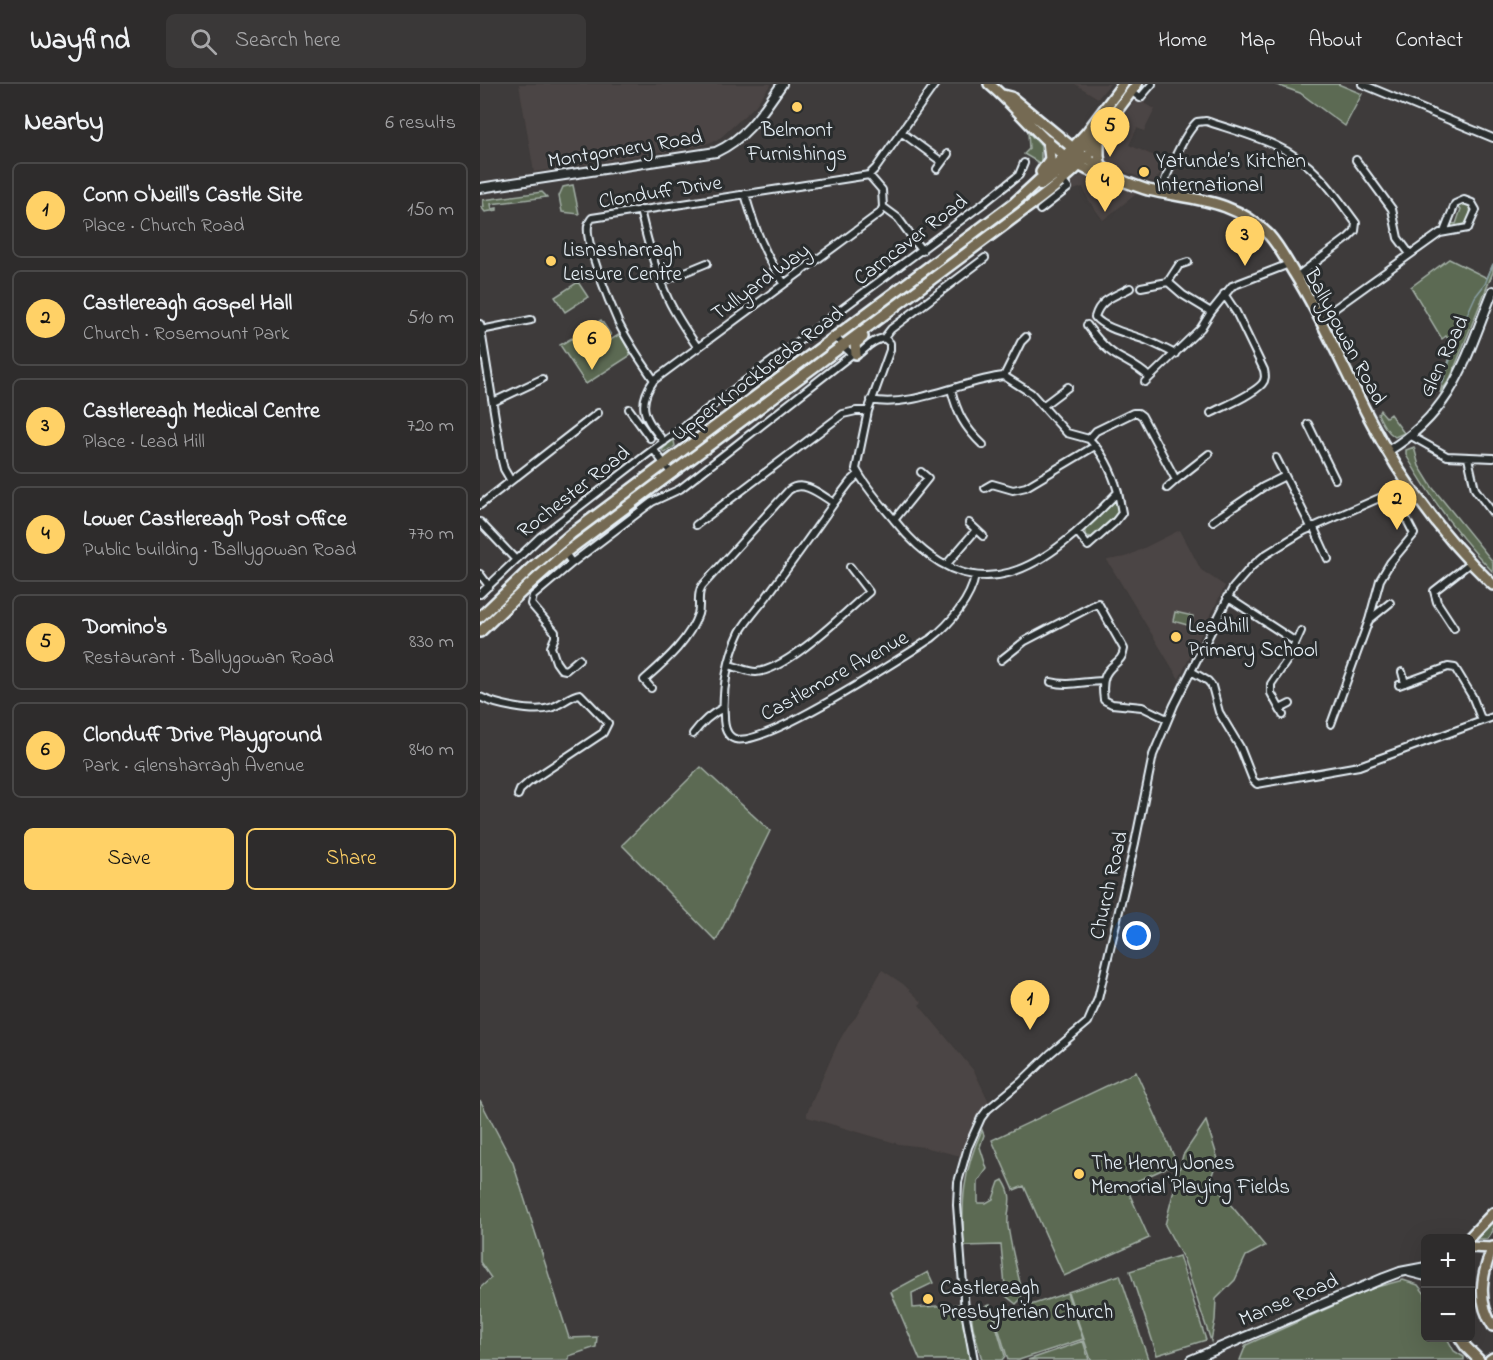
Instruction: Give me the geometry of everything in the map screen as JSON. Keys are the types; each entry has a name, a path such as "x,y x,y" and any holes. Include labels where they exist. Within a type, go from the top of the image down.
{"main road":[{"path":"989,84 1003,95 1010,105 1048,141 1074,157"},
{"path":"1074,157 1123,84"},
{"path":"1014,203 1099,139 1104,133 1104,128 1134,88"},
{"path":"1003,95 1011,97 1074,157"},
{"path":"1074,157 1099,129 1104,128"},
{"path":"1099,139 1101,167"},
{"path":"931,266 933,258 997,210 1045,169 1050,159 1048,141"},
{"name":"Ballygowan Road","path":"1074,157 1101,167 1112,173 1115,178"},
{"name":"Ballygowan Road","path":"1074,157 1109,178 1146,189 1219,203 1254,221 1271,237 1320,319 1368,416 1409,485 1433,519 1470,563 1493,585"},
{"name":"Upper Knockbreda Road","path":"480,632 564,553 1062,180 1074,157"},
{"name":"Upper Knockbreda Road","path":"480,617 537,562 589,521 660,457 836,337 1074,157"},
{"path":"854,354 857,342 921,294 938,274"},
{"path":"1475,1237 1493,1213"},
{"path":"1475,1246 1492,1251 1483,1274 1482,1295 1492,1327"},
{"path":"1463,1342 1479,1360"}],"street":[{"name":"Montgomery Road","path":"480,188 716,152 730,146 743,136 756,122 782,84"},
{"path":"922,251 893,212 883,207 882,190 869,175 935,84"},
{"path":"1134,88 1140,98 1152,84"},
{"path":"1362,84 1493,138"},
{"path":"1161,192 1175,159 1197,122 1206,121 1272,143 1319,175 1356,223 1355,231 1348,238 1296,277"},
{"path":"901,132 942,162"},
{"path":"937,169 948,154"},
{"path":"1356,160 1392,209 1398,238 1410,254"},
{"name":"Carncaver Road","path":"664,442 922,251 1019,175 1024,164"},
{"name":"Clonduff Drive","path":"654,380 628,340 612,308 592,250 588,226 592,218 869,175"},
{"name":"Upper Knockbreda Road","path":"1040,210 1068,188 1062,180"},
{"path":"745,194 768,261 784,284"},
{"path":"1320,319 1444,232 1470,226 1476,210 1472,203 1464,200 1455,204 1444,232"},
{"name":"Tullyard Way","path":"654,380 880,213 883,207"},
{"path":"640,210 650,252 661,282 669,300 698,348"},
{"path":"986,258 891,329 884,338 890,343 890,350 868,411 857,462 858,474 920,550 946,566 975,576 988,577 1025,568 1043,558 1077,532 1118,492"},
{"path":"1141,287 1168,282 1179,265 1188,262"},
{"path":"661,282 707,263"},
{"path":"1086,325 1111,351 1139,367 1147,379 1201,328 1224,294 1238,283 1289,264"},
{"path":"1168,282 1183,295 1211,312"},
{"path":"1130,288 1103,302 1095,317 1098,321 1174,354"},
{"name":"Glen Road","path":"1388,451 1411,436 1448,396 1493,291"},
{"path":"1211,413 1256,389 1264,383 1266,377 1236,312 1224,294"},
{"path":"511,481 504,469 480,327 531,320"},
{"path":"836,337 842,346 854,354"},
{"path":"1004,376 1021,342 1026,337"},
{"name":"Upper Knockbreda Road","path":"551,647 555,632 534,610 531,601 533,596 652,502 680,489 854,354 884,338"},
{"path":"871,400 880,402 912,398 1004,376 1031,393 1067,433 1089,439 1110,470 1118,492 1122,513 1115,522 1088,546 1077,532"},
{"path":"493,402 542,379"},
{"path":"654,380 647,389 643,401 644,412 664,442"},
{"path":"1044,405 1068,387"},
{"path":"951,389 957,412 983,445"},
{"path":"629,409 650,438"},
{"path":"696,525 843,414 868,411"},
{"path":"480,505 598,413"},
{"path":"1089,439 1096,431 1133,413 1138,413 1142,416 1176,480"},
{"path":"643,428 650,423"},
{"path":"1308,424 1335,478"},
{"path":"1411,436 1448,456 1493,458"},
{"name":"Rochester Road","path":"480,594 540,537 660,457 664,442"},
{"path":"985,488 992,484 1013,490 1026,487 1095,446"},
{"path":"1167,488 1209,454"},
{"path":"660,457 671,473"},
{"path":"1276,458 1328,559"},
{"path":"1468,458 1475,489 1493,513"},
{"path":"921,472 934,483"},
{"name":"Castlemore Avenue","path":"858,474 834,503 741,632 729,665 724,689 723,708 726,732 736,740 747,740 794,720 943,630 974,584 975,576"},
{"path":"1213,521 1263,487 1285,476"},
{"path":"894,520 928,478"},
{"name":"Church Road","path":"974,1360 965,1311 960,1254 957,1193 960,1171 974,1132 987,1110 1088,1022 1094,1013 1135,843 1152,754 1227,597 1252,566 1279,546 1312,527 1409,485"},
{"path":"651,688 644,680 669,657 690,629 699,611 700,590 789,490 795,486 804,486 834,503"},
{"path":"1331,723 1369,620 1384,571 1414,534 1393,493"},
{"path":"480,522 515,559"},
{"path":"969,523 983,536"},
{"path":"946,566 976,530"},
{"path":"564,553 572,563"},
{"path":"1454,628 1437,602 1434,591 1470,563"},
{"path":"729,665 747,671 764,671 794,656 869,592 850,567"},
{"path":"480,574 489,586"},
{"path":"1227,597 1296,642"},
{"path":"1001,660 1025,641 1096,600 1124,649 1123,655 1108,668 1103,681 1104,696 1108,704 1142,707 1167,719"},
{"path":"1369,620 1390,603"},
{"path":"1290,704 1282,712 1271,693 1271,684 1288,659 1301,631"},
{"path":"543,648 551,647 561,669 566,670 579,659"},
{"path":"1402,672 1402,684 1448,667 1455,668 1472,696 1482,722"},
{"path":"1191,671 1212,686 1219,712 1240,747 1252,780 1257,784 1359,766 1493,717"},
{"path":"1051,682 1070,686 1103,681"},
{"path":"480,697 491,702 537,710 554,707 578,694 585,697 607,721 607,728 603,733 544,772 525,786 518,795"},
{"path":"693,734 707,719 723,708"},
{"name":"Manse Road","path":"1191,1360 1400,1272 1421,1268"},
{"path":"1400,1272 1421,1275"}],"shaded area":[{"path":"519,84 771,84 755,106 719,139 700,146 534,172"},
{"path":"1075,84 1110,84 1098,98"},
{"path":"1136,99 1143,100 1145,104 1155,109 1144,131 1137,128 1129,145 1168,162 1152,182 1112,167 1105,159 1103,152 1105,141"},
{"path":"1084,174 1136,193 1103,220 1088,199 1083,187 1073,190 1072,181"},
{"name":"Leadhill Primary School","path":"1180,530 1201,570 1225,586 1179,679 1107,560 1126,557"},
{"path":"882,970 903,984 922,1002 919,1005 974,1071 990,1104 976,1120 961,1156 924,1147 899,1144 807,1117 838,1043 856,1017"}],"green space":[{"path":"1274,84 1338,84 1362,94 1345,126 1300,93"},
{"path":"1028,132 1041,146 1041,164 1024,154 1029,149"},
{"path":"1063,173 1056,182 930,277 927,273 1028,201"},
{"path":"573,185 579,214 562,212 559,196 563,187"},
{"path":"542,192 547,197 491,204 492,209 497,208 497,210 485,212 481,207 484,207 483,200"},
{"path":"1467,203 1471,207 1468,225 1452,228 1451,223 1456,224 1461,209 1456,206"},
{"path":"1449,259 1487,278 1493,264 1493,272 1450,379 1440,393 1453,345 1446,336 1442,339 1411,287"},
{"path":"923,277 925,280 849,337 847,334"},
{"path":"578,282 588,297 565,312 555,297"},
{"path":"601,320 611,335 587,350 577,335"},
{"path":"620,334 631,355 586,384 560,345 572,338 585,356"},
{"path":"815,344 705,428 699,431"},
{"path":"730,397 674,441 675,446 663,452 666,443"},
{"path":"1380,410 1386,417 1390,414 1404,433 1395,437 1389,432 1378,414"},
{"path":"1414,447 1419,466 1432,487 1493,562 1493,572 1457,531 1425,486 1406,455 1406,450"},
{"path":"658,477 527,581 522,581 557,551"},
{"path":"1115,498 1119,512 1092,537 1086,536 1084,529"},
{"path":"1175,612 1193,616 1191,626 1173,621"},
{"path":"701,767 770,831 716,941 622,845"},
{"name":"The Henry Jones Memorial Playing Fields","path":"1136,1072 1177,1163 1126,1186 1149,1238 1064,1276 1024,1186 1014,1190 992,1140"},
{"path":"480,1100 513,1163 569,1338 597,1337 596,1347 569,1356 569,1360 480,1360 480,1288 491,1278 480,1262"},
{"path":"1206,1121 1218,1159 1210,1180 1265,1246 1246,1256 1235,1280 1216,1299 1211,1341 1184,1260 1165,1225 1183,1155"},
{"path":"982,1130 984,1135 980,1147 987,1169 978,1182 978,1203 986,1203 993,1199 999,1182 1003,1180 1010,1198 1008,1226 1022,1291 1021,1299 1016,1304 1006,1296 1001,1245 964,1246 963,1201 967,1173"},
{"path":"1493,1217 1493,1231 1487,1239 1475,1239"},
{"path":"1179,1256 1206,1340 1157,1355 1130,1271"},
{"path":"928,1272 933,1283 912,1293 913,1308 961,1304 971,1360 920,1360 891,1292"},
{"path":"1120,1275 1148,1359 1091,1360 1068,1292"},
{"path":"1403,1280 1418,1285 1421,1289 1421,1342 1449,1342 1454,1351 1464,1357 1464,1360 1240,1360 1246,1345 1373,1288"},
{"path":"1067,1293 1083,1339 1019,1360 1008,1360 995,1317"},
{"path":"990,1305 1005,1356 1002,1360 982,1360 973,1327 971,1311"},
{"path":"1083,1341 1089,1360 1028,1360"}],"waterway":[{"path":"1442,384 1460,330 1493,264"}],"place":[{"name":"Belmont Furnishings","path":"797,107"},
{"name":"Domino's","path":"1110,157"},
{"name":"Yatunde’s Kitchen International","path":"1144,172"},
{"name":"Lower Castlereagh Post Office","path":"1105,212"},
{"name":"Lisnasharragh Leisure Centre","path":"551,261"},
{"name":"Castlereagh Medical Centre","path":"1245,266"},
{"name":"Clonduff Drive Playground","path":"592,370"},
{"name":"Castlereagh Gospel Hall","path":"1397,530"},
{"name":"Leadhill Primary School","path":"1176,637"},
{"name":"Conn O'Neill's Castle Site","path":"1030,1030"},
{"name":"The Henry Jones Memorial Playing Fields","path":"1079,1174"},
{"name":"Castlereagh Presbyterian Church","path":"928,1299"}]}
